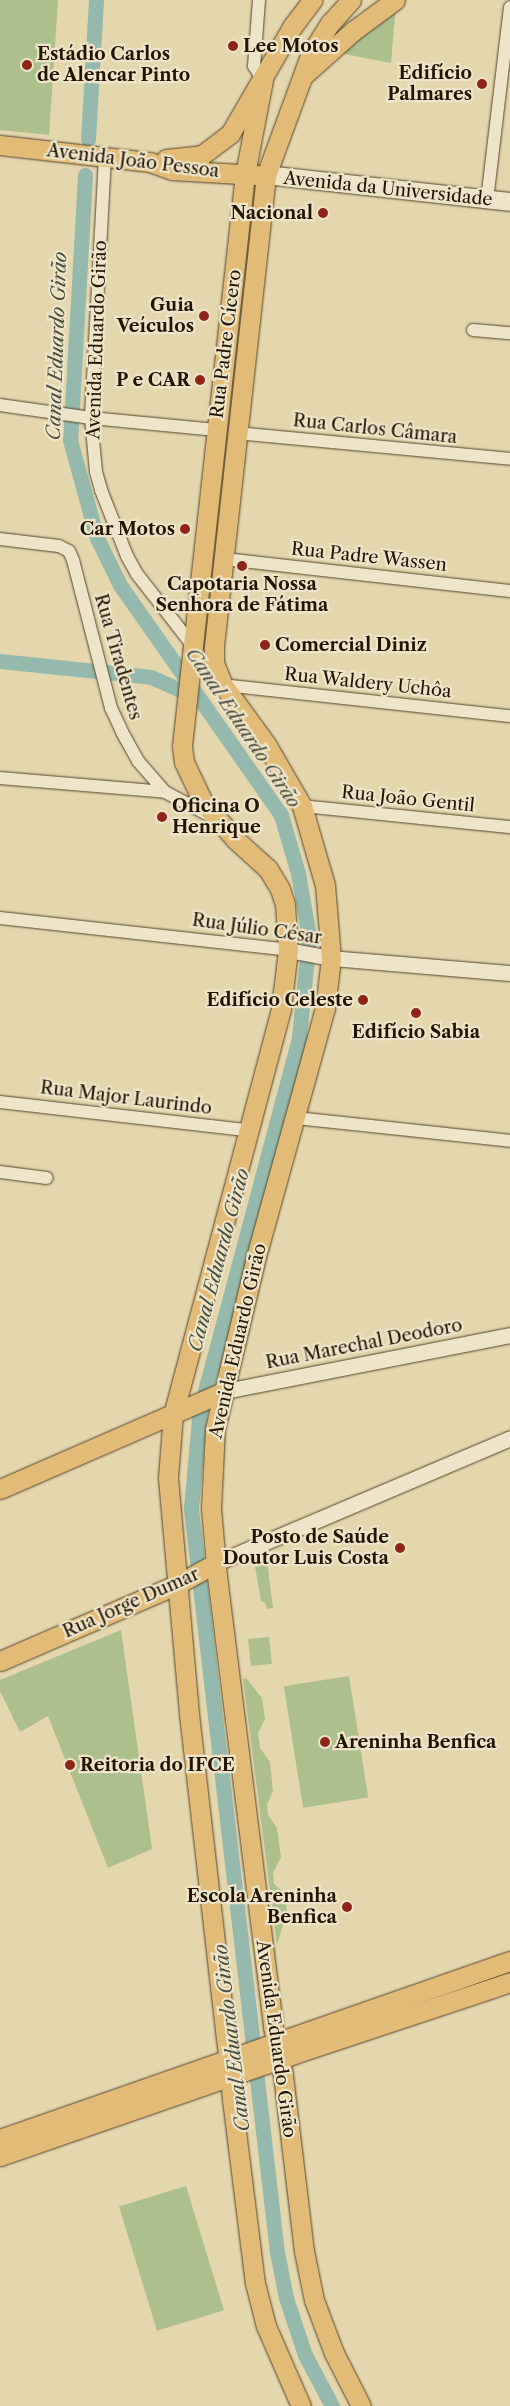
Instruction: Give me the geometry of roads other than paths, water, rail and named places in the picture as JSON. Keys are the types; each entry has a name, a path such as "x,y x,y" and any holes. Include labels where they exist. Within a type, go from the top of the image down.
{"main road":[{"name":"Rua Padre Cícero","path":"223,685 214,663 266,175 311,53 330,22 352,0"},
{"path":"304,75 353,31 395,0"},
{"path":"150,162 175,157 188,158 202,155 212,150 230,134 264,80 292,28 311,1"},
{"name":"Rua Padre Cícero","path":"187,697 245,174 264,80"},
{"name":"Avenida João Pessoa","path":"0,145 150,162 172,170 266,175"},
{"name":"Avenida da Universidade","path":"266,175 510,202"},
{"name":"Avenida Eduardo Girão","path":"223,685 266,744 302,806 325,885 327,957 325,1008 256,1258 209,1398 215,1429 211,1508 196,1574 255,2283 266,2326 301,2406"},
{"name":"Avenida Eduardo Girão","path":"187,697 182,746 184,762 203,802 236,840 254,854 276,880 285,904 293,951 281,1009 247,1130 237,1178 174,1414 168,1478 196,1574 304,2251 314,2300 334,2353 361,2406"},
{"path":"0,1489 209,1398"},
{"name":"Rua Jorge Dumar","path":"0,1661 196,1574"},
{"path":"0,2139 272,2053 510,1961"},
{"path":"272,2053 510,1982"},
{"path":"0,2156 237,2065"}],"street":[{"path":"259,0 254,66 264,80"},
{"path":"487,200 510,7"},
{"name":"Avenida Eduardo Girão","path":"105,156 87,418 93,453 100,490 127,556 137,574 192,654"},
{"path":"473,330 510,334"},
{"path":"0,405 87,418 216,430"},
{"name":"Rua Carlos Câmara","path":"237,433 510,459"},
{"name":"Rua Tiradentes","path":"0,539 59,546 69,551 111,708 138,761 165,792 217,819"},
{"name":"Rua Padre Wassen","path":"224,558 510,591"},
{"name":"Rua Waldery Uchôa","path":"223,685 510,716"},
{"path":"0,778 165,792"},
{"name":"Rua João Gentil","path":"302,806 510,827"},
{"name":"Rua Júlio César","path":"0,918 293,951 327,957 510,973"},
{"name":"Rua Major Laurindo","path":"0,1102 247,1130"},
{"path":"296,1118 510,1141"},
{"path":"0,1172 48,1178"},
{"name":"Rua Marechal Deodoro","path":"209,1398 510,1335"},
{"name":"Rua Jorge Dumar","path":"196,1574 510,1438"}],"waterway":[{"name":"Canal Eduardo Girão","path":"88,139 96,0"},
{"name":"Canal Eduardo Girão","path":"85,175 70,440 97,538 120,585 281,815 298,873 309,937 299,1038 207,1383 199,1419 191,1509 277,2252 286,2298 305,2355 332,2406"},
{"path":"0,661 151,677 196,697"}],"place":[{"name":"Lee Motos","path":"233,46"},
{"name":"Estádio Carlos de Alencar Pinto","path":"27,65"},
{"name":"Edifício Palmares","path":"482,84"},
{"name":"Nacional","path":"323,213"},
{"name":"Guia Veículos","path":"204,316"},
{"name":"P e CAR","path":"200,380"},
{"name":"Car Motos","path":"185,529"},
{"name":"Capotaria Nossa Senhora de Fátima","path":"242,566"},
{"name":"Comercial Diniz","path":"265,645"},
{"name":"Oficina O Henrique","path":"162,817"},
{"name":"Edifício Celeste","path":"363,1000"},
{"name":"Edifício Sabia","path":"416,1013"},
{"name":"Posto de Saúde Doutor Luis Costa","path":"400,1548"},
{"name":"Areninha Benfica","path":"325,1742"},
{"name":"Reitoria do IFCE","path":"70,1765"},
{"name":"Escola Areninha Benfica","path":"347,1907"}]}
